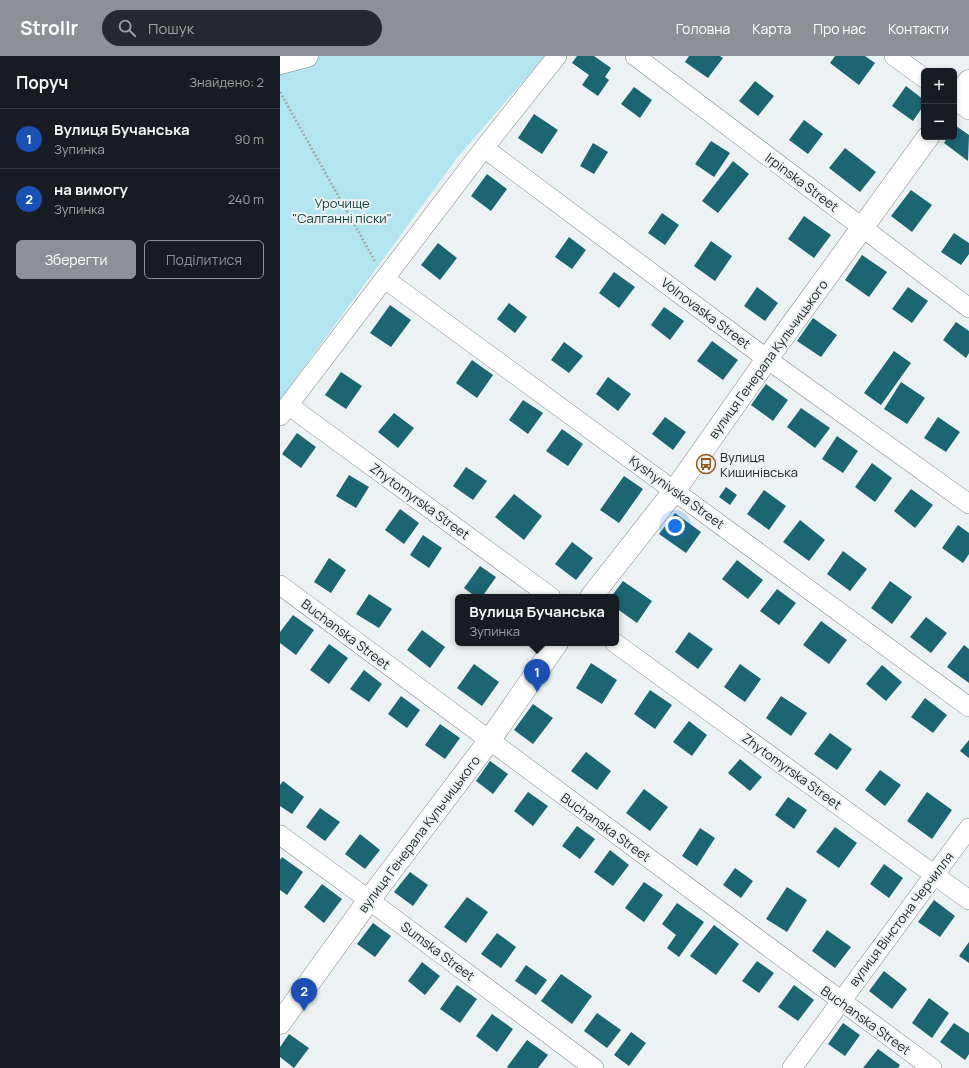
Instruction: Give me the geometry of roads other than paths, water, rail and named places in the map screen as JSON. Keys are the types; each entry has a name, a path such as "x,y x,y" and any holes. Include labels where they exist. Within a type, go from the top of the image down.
{"street":[{"path":"280,63 307,56"},
{"path":"284,411 484,148 557,56"},
{"name":"Irpinska Street","path":"635,56 969,308"},
{"path":"894,56 921,76"},
{"path":"958,103 969,81"},
{"name":"вулиця Генерала Кульчицького","path":"593,594 675,490 767,358 926,140"},
{"name":"Volnovaska Street","path":"484,148 767,358 969,504"},
{"name":"Kyshynivska Street","path":"385,279 675,490 969,707"},
{"name":"Zhytomyrska Street","path":"284,411 547,594"},
{"name":"Buchanska Street","path":"280,585 932,1068"},
{"name":"вулиця Генерала Кульчицького","path":"280,1023 369,900 489,741 555,646"},
{"name":"Zhytomyrska Street","path":"619,646 969,900"},
{"name":"вулиця Вінстона Черчилля","path":"792,1068 969,828"},
{"name":"Sumska Street","path":"280,835 594,1068"}],"place":[{"name":"Вулиця Кишинівська","path":"706,464"},
{"name":"Вулиця Бучанська","path":"537,692"},
{"name":"на вимогу","path":"304,1011"}],"park label":[{"name":"Урочище \"Салганні піски\"","path":"342,210"}]}
